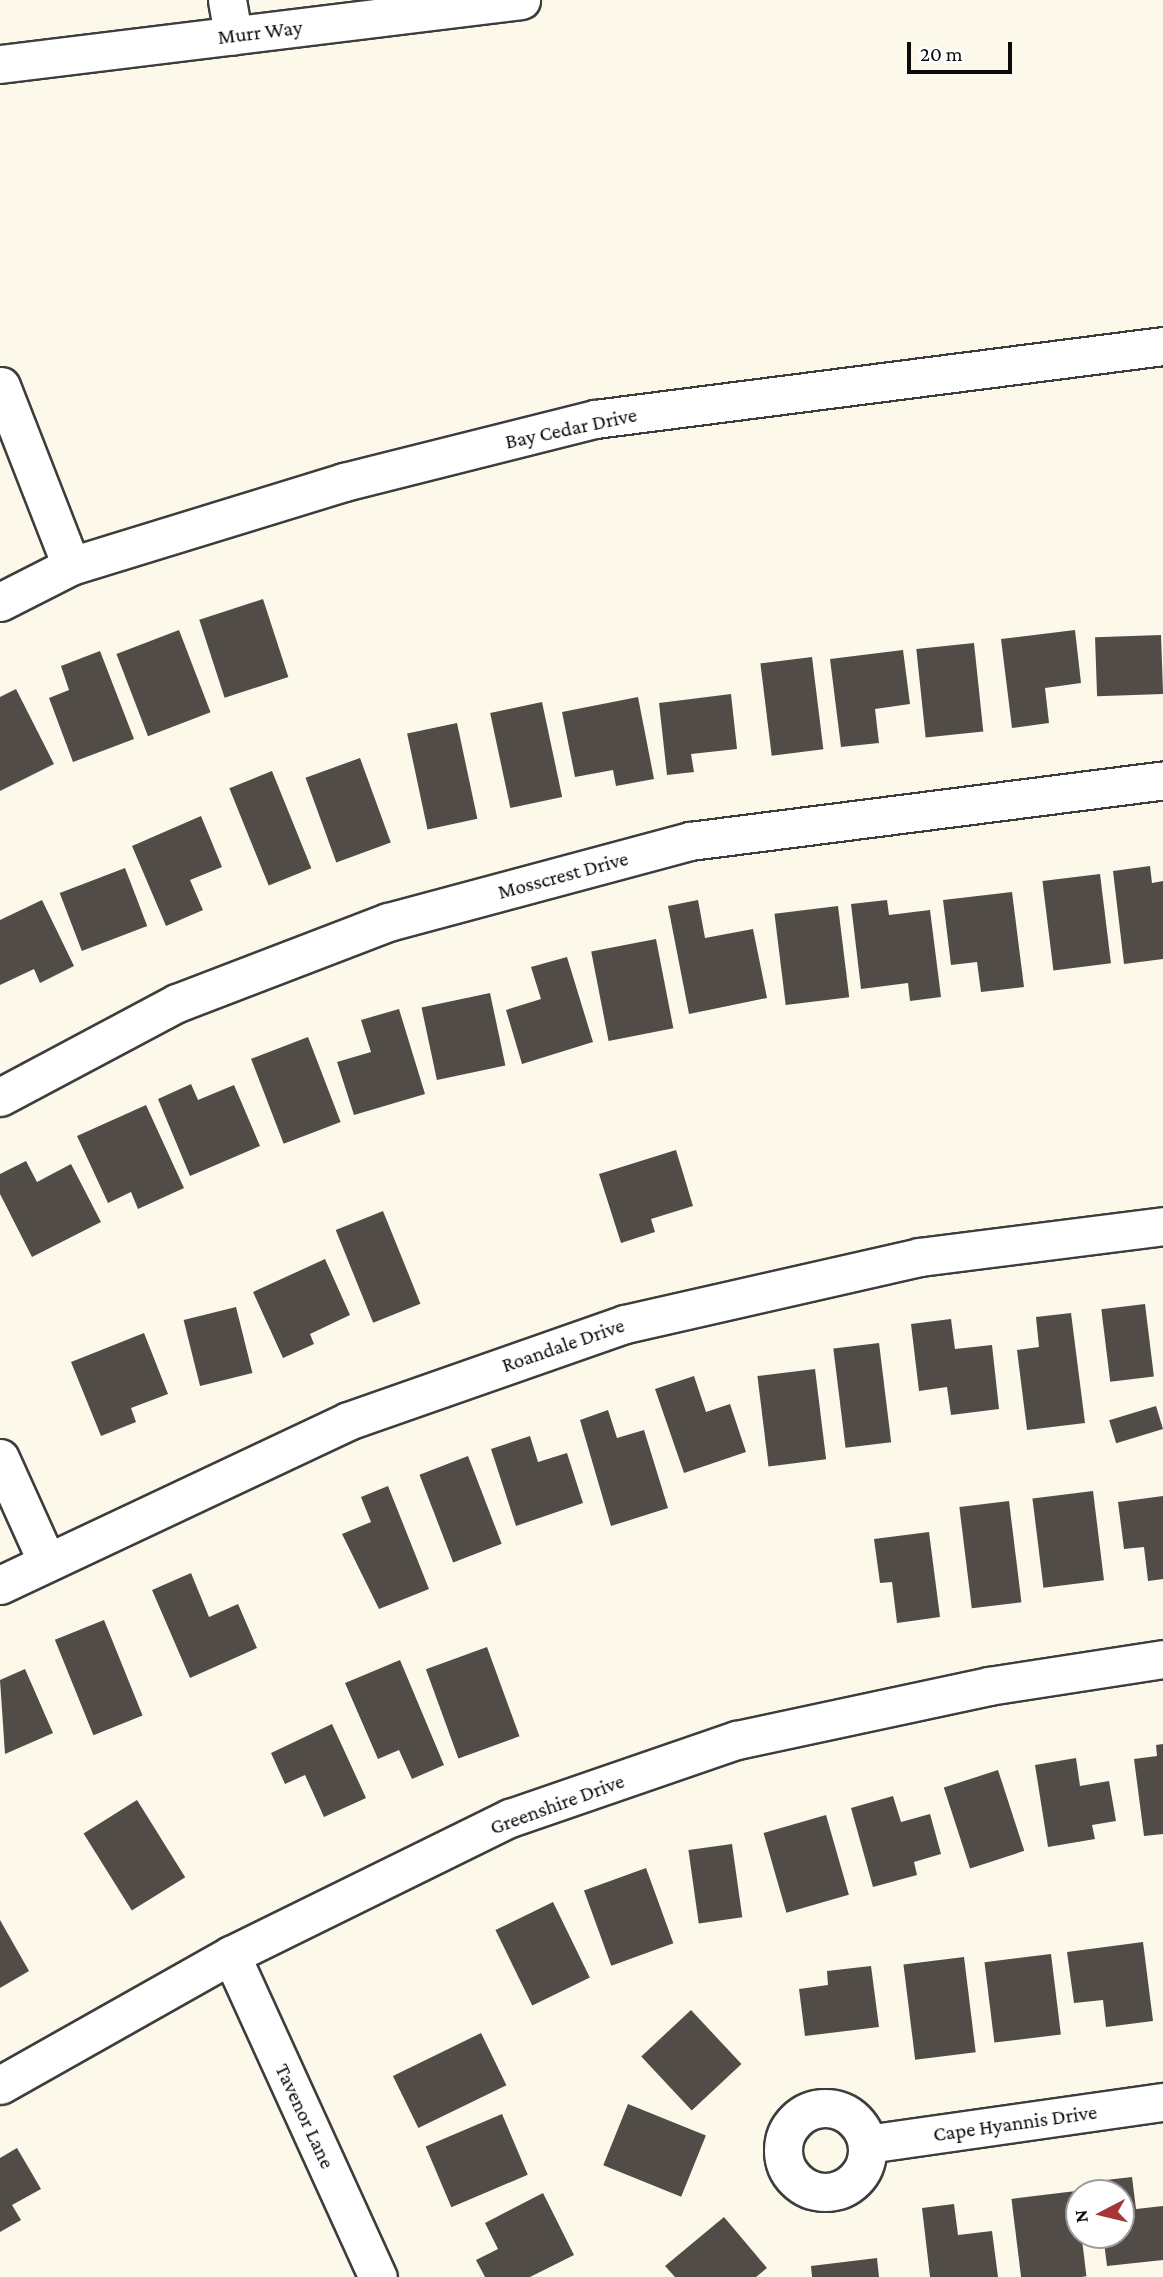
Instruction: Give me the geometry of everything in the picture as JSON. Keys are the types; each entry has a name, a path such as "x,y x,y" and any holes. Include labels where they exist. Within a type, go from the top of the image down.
{"street":[{"name":"Murr Way","path":"0,64 230,18 520,0"},
{"name":"Bay Cedar Drive","path":"0,602 71,566 344,482 595,419 1163,346"},
{"path":"1,386 71,566"},
{"name":"Mosscrest Drive","path":"0,1097 177,1003 388,922 690,841 1163,780"},
{"name":"Roandale Drive","path":"0,1585 46,1560 348,1421 625,1324 919,1257 1163,1226"},
{"path":"0,1458 46,1560"},
{"name":"Greenshire Drive","path":"0,2085 231,1955 510,1818 737,1740 989,1686 1163,1659"},
{"name":"Tavenor Lane","path":"231,1955 378,2277"},
{"name":"Cape Hyannis Drive","path":"867,2144 1163,2102"}],"building":[{"path":"263,599 288,677 225,698 199,620"},
{"path":"179,630 211,712 148,736 116,654"},
{"path":"1075,630 1081,683 1045,688 1049,723 1012,728 1001,639"},
{"path":"1161,635 1163,694 1097,696 1095,637"},
{"path":"974,643 983,732 926,738 916,649"},
{"path":"903,650 910,704 875,709 879,743 841,747 830,659"},
{"path":"100,651 134,739 73,762 49,698 69,690 61,666"},
{"path":"812,657 823,749 772,756 760,663"},
{"path":"16,689 54,764 0,791 0,697"},
{"path":"731,694 737,749 691,754 694,772 667,775 659,703"},
{"path":"638,697 654,779 616,786 613,770 575,777 562,712"},
{"path":"542,702 562,797 510,808 490,713"},
{"path":"457,723 477,819 427,829 407,734"},
{"path":"360,758 391,843 336,862 305,778"},
{"path":"272,771 311,868 269,886 229,788"},
{"path":"201,816 222,867 190,880 203,910 166,926 132,846"},
{"path":"1150,866 1152,883 1163,881 1163,959 1124,964 1113,871"},
{"path":"125,868 147,926 82,951 60,893"},
{"path":"1100,874 1111,963 1053,970 1042,881"},
{"path":"1012,892 1024,987 981,992 977,962 951,965 943,900"},
{"path":"42,900 74,966 40,983 34,969 0,985 0,920"},
{"path":"698,900 705,938 753,929 767,998 689,1014 668,906"},
{"path":"887,900 889,915 930,910 941,997 910,1001 908,983 861,989 851,904"},
{"path":"838,906 849,997 786,1005 774,914"},
{"path":"656,939 673,1028 609,1041 591,952"},
{"path":"567,957 593,1042 522,1064 506,1010 541,999 531,967"},
{"path":"490,993 505,1065 437,1080 422,1008"},
{"path":"399,1009 425,1094 354,1115 337,1062 371,1052 361,1020"},
{"path":"308,1037 341,1122 284,1144 251,1059"},
{"path":"191,1084 198,1100 234,1085 260,1146 190,1176 158,1099"},
{"path":"146,1105 184,1188 138,1209 131,1192 108,1203 77,1136"},
{"path":"676,1150 693,1206 651,1219 655,1232 621,1243 599,1174"},
{"path":"26,1161 37,1182 71,1164 101,1222 32,1257 0,1194 0,1174"},
{"path":"383,1211 420,1304 373,1323 336,1230"},
{"path":"325,1259 350,1315 310,1334 314,1344 283,1358 253,1292"},
{"path":"1145,1304 1154,1376 1110,1382 1101,1309"},
{"path":"236,1307 252,1373 200,1386 184,1320"},
{"path":"1071,1313 1085,1423 1027,1430 1017,1350 1039,1347 1036,1317"},
{"path":"951,1319 955,1349 992,1345 999,1409 951,1415 947,1387 919,1391 911,1324"},
{"path":"144,1333 168,1394 131,1408 136,1422 101,1436 71,1362"},
{"path":"879,1343 891,1442 846,1448 833,1349"},
{"path":"815,1369 826,1459 769,1466 757,1376"},
{"path":"694,1376 706,1412 730,1404 746,1452 684,1473 655,1389"},
{"path":"1156,1406 1163,1429 1116,1443 1109,1420"},
{"path":"608,1410 617,1438 644,1430 668,1508 611,1526 580,1420"},
{"path":"530,1436 538,1462 567,1453 583,1503 516,1526 491,1449"},
{"path":"468,1456 502,1544 453,1562 419,1475"},
{"path":"388,1486 429,1589 379,1609 342,1534 371,1522 361,1497"},
{"path":"1093,1491 1104,1580 1043,1588 1032,1498"},
{"path":"1163,1496 1163,1579 1148,1581 1144,1547 1124,1549 1118,1502"},
{"path":"1009,1501 1021,1602 972,1608 959,1507"},
{"path":"929,1532 940,1617 897,1623 892,1582 880,1583 874,1539"},
{"path":"191,1573 209,1617 238,1604 257,1648 190,1678 152,1590"},
{"path":"104,1620 143,1715 93,1735 55,1640"},
{"path":"487,1647 519,1736 458,1759 426,1669"},
{"path":"400,1660 444,1765 412,1779 399,1750 378,1759 345,1683"},
{"path":"25,1669 53,1733 5,1754 0,1680"},
{"path":"332,1724 366,1798 324,1817 305,1775 285,1784 271,1753"},
{"path":"1163,1744 1163,1834 1144,1836 1134,1759 1157,1756 1156,1745"},
{"path":"1076,1758 1080,1786 1109,1781 1116,1821 1092,1825 1095,1839 1048,1847 1035,1765"},
{"path":"998,1770 1024,1851 970,1868 944,1788"},
{"path":"893,1796 901,1822 930,1814 941,1854 914,1862 917,1875 873,1887 851,1808"},
{"path":"137,1800 185,1877 132,1911 84,1833"},
{"path":"826,1815 849,1895 786,1913 764,1833"},
{"path":"732,1844 742,1917 699,1923 688,1850"},
{"path":"646,1868 673,1943 611,1966 584,1891"},
{"path":"553,1902 590,1977 532,2006 495,1930"},
{"path":"0,1920 29,1971 0,1988"},
{"path":"1143,1942 1153,2021 1106,2027 1103,2000 1074,2003 1067,1952"},
{"path":"1051,1954 1061,2034 994,2043 984,1962"},
{"path":"964,1957 976,2052 915,2060 903,1964"},
{"path":"871,1966 879,2027 805,2036 799,1989 828,1985 827,1971"},
{"path":"691,2010 741,2064 692,2110 641,2056"},
{"path":"481,2033 506,2085 418,2128 393,2076"},
{"path":"628,2104 706,2135 681,2197 603,2165"},
{"path":"502,2114 528,2175 451,2207 426,2146"},
{"path":"17,2148 41,2189 12,2205 21,2220 0,2232 0,2158"},
{"path":"1065,2192 1065,2249 1083,2249 1086,2276 1021,2277 1011,2199"},
{"path":"543,2193 574,2255 530,2277 485,2277 476,2260 498,2249 485,2223"},
{"path":"1135,2201 1136,2209 1163,2206 1163,2260 1107,2266 1105,2249 1135,2249"},
{"path":"954,2204 958,2235 992,2231 998,2277 930,2277 922,2208"},
{"path":"724,2217 767,2268 756,2277 675,2277 665,2266"},
{"path":"877,2258 879,2277 812,2277 811,2266"}]}
